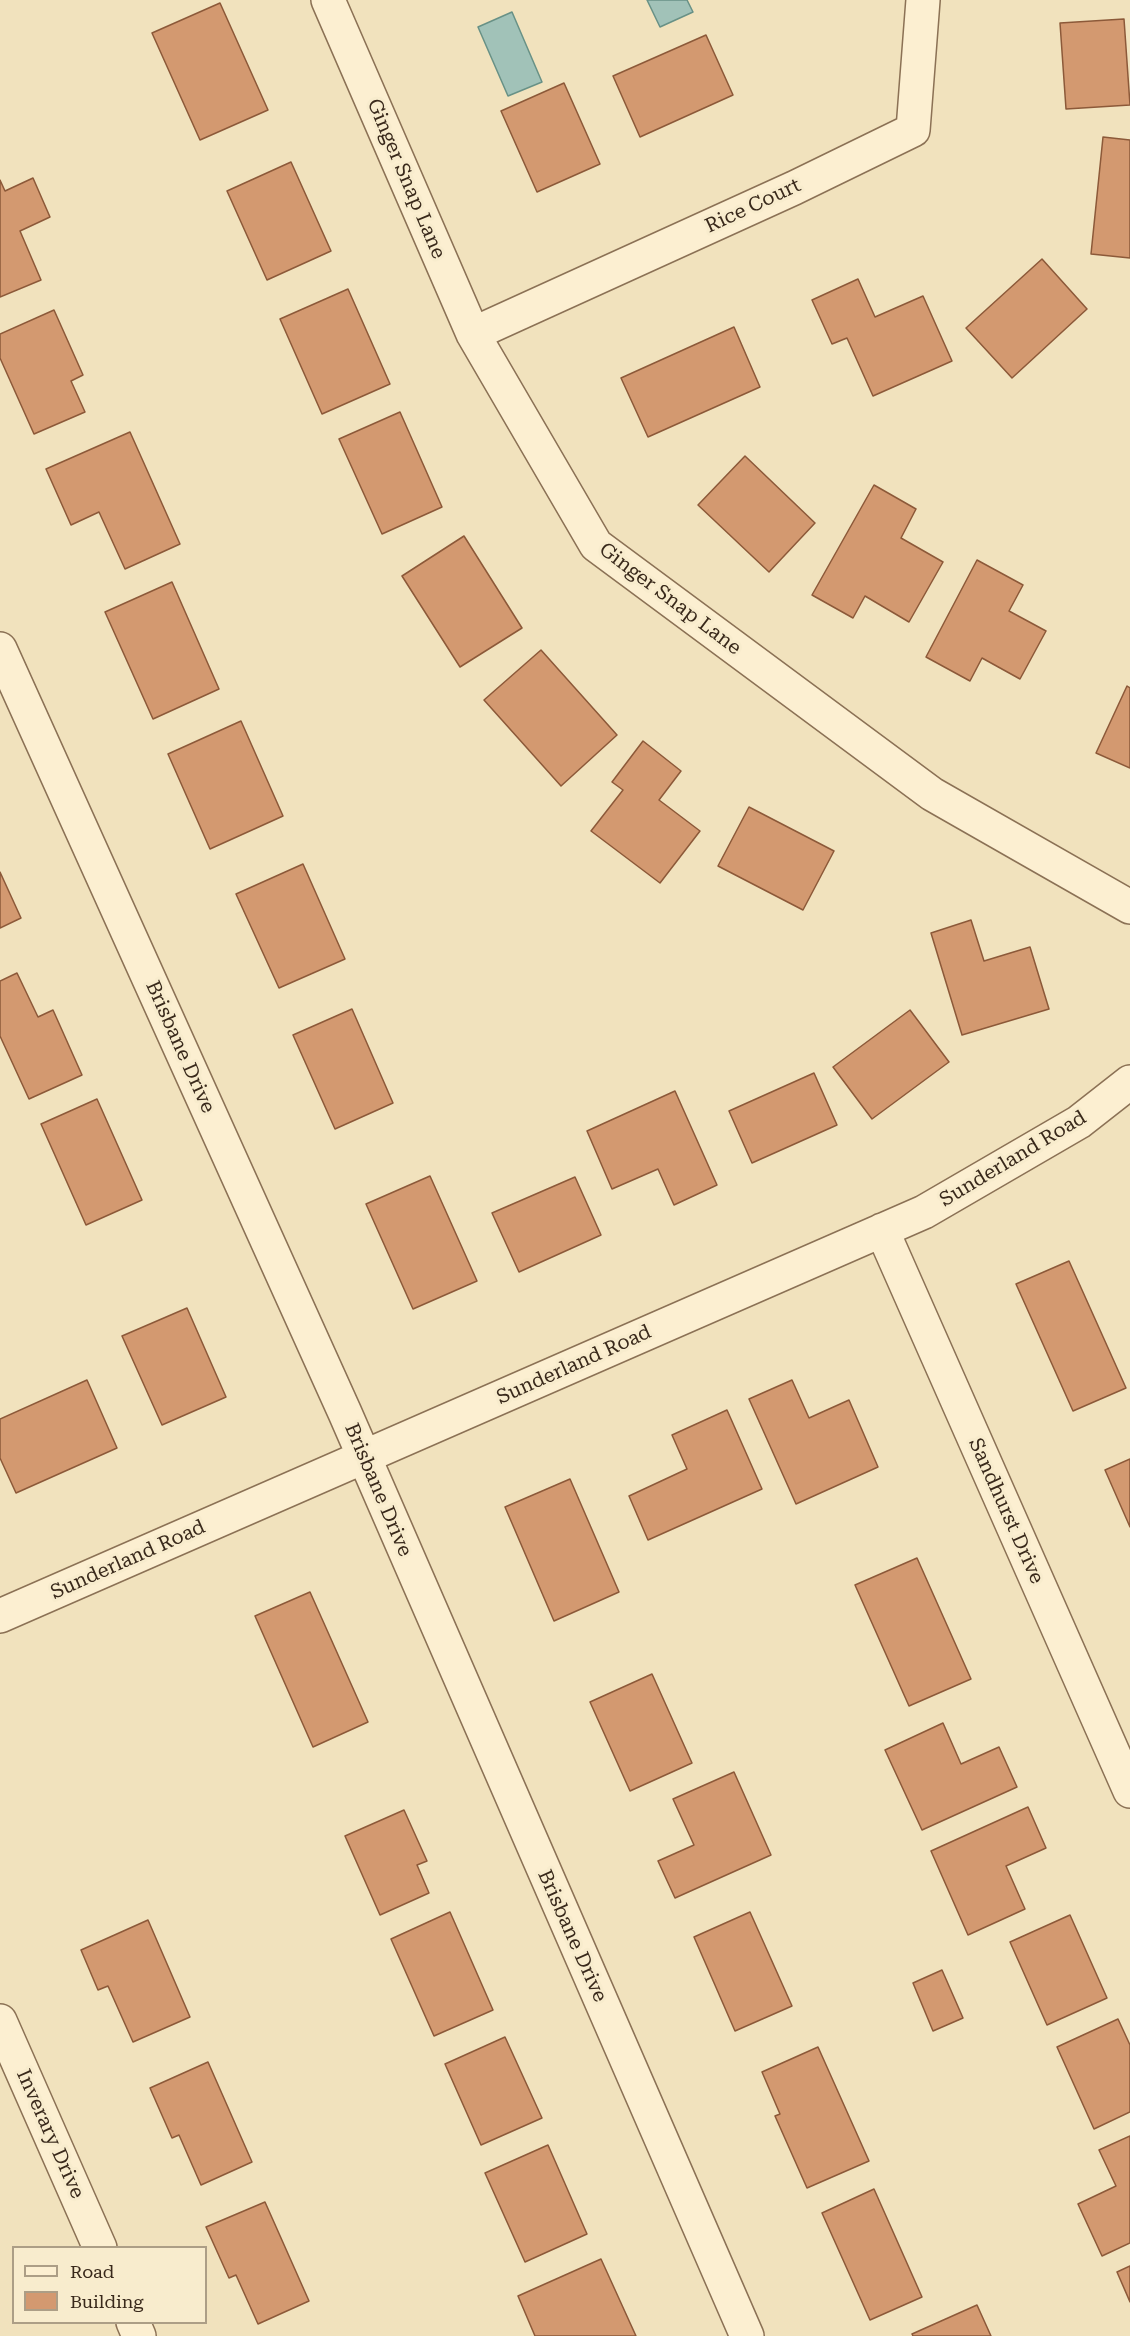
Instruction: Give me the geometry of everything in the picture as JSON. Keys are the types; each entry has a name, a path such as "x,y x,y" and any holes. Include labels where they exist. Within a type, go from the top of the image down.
{"street":[{"name":"Ginger Snap Lane","path":"328,0 473,334 596,545 932,794 1130,907"},
{"name":"Rice Court","path":"473,334 794,188 913,130 923,0"},
{"name":"Brisbane Drive","path":"0,649 364,1457 747,2336"},
{"name":"Sunderland Road","path":"0,1616 924,1212 1079,1122 1130,1082"},
{"name":"Sandhurst Drive","path":"882,1230 1130,1791"},
{"name":"Inverary Drive","path":"0,2021 100,2246"}],"water":[{"path":"647,0 687,0 693,12 660,27"},
{"path":"512,12 542,82 508,96 478,27"}],"building":[{"path":"220,3 268,110 200,140 152,33"},
{"path":"1124,19 1130,105 1066,109 1060,23"},
{"path":"706,35 733,95 640,137 613,76"},
{"path":"564,83 600,164 537,192 501,111"},
{"path":"1103,137 1130,140 1130,258 1091,254"},
{"path":"291,162 331,251 267,280 227,191"},
{"path":"33,178 50,217 20,231 41,280 0,297 0,180 5,191"},
{"path":"1042,259 1087,309 1012,378 966,328"},
{"path":"858,279 875,317 923,296 952,361 873,396 847,338 832,344 812,300"},
{"path":"348,289 390,384 322,414 280,319"},
{"path":"54,310 83,375 71,381 85,412 34,434 0,358 0,334"},
{"path":"734,327 760,387 648,437 621,378"},
{"path":"400,412 442,507 382,534 339,439"},
{"path":"130,432 180,544 125,569 99,512 71,525 46,469"},
{"path":"745,456 815,523 769,572 698,505"},
{"path":"874,485 916,509 901,538 943,562 909,622 865,596 853,618 812,595"},
{"path":"464,536 522,628 460,667 402,576"},
{"path":"977,560 1023,585 1009,611 1046,631 1020,679 982,658 970,681 926,657"},
{"path":"172,582 219,689 153,719 105,612"},
{"path":"541,650 617,735 561,786 484,700"},
{"path":"1127,686 1130,688 1130,768 1096,753"},
{"path":"241,721 283,816 210,849 168,754"},
{"path":"643,741 681,771 659,800 700,831 660,883 591,831 623,790 612,782"},
{"path":"749,807 834,851 803,910 718,866"},
{"path":"303,864 345,959 279,988 236,894"},
{"path":"0,872 21,918 0,928"},
{"path":"971,920 984,961 1030,947 1049,1009 962,1035 931,933"},
{"path":"17,973 38,1017 53,1010 82,1075 29,1099 0,1036 0,981"},
{"path":"352,1009 393,1103 335,1129 293,1035"},
{"path":"910,1010 949,1062 872,1119 833,1067"},
{"path":"814,1073 837,1125 752,1163 729,1111"},
{"path":"675,1091 717,1185 674,1205 658,1169 612,1189 587,1131"},
{"path":"97,1099 142,1200 86,1225 41,1124"},
{"path":"430,1176 477,1281 413,1309 366,1204"},
{"path":"575,1177 601,1235 519,1272 492,1213"},
{"path":"1069,1261 1126,1388 1073,1411 1016,1284"},
{"path":"187,1308 226,1397 162,1425 122,1336"},
{"path":"87,1380 117,1448 16,1493 0,1458 0,1419"},
{"path":"792,1380 809,1418 849,1400 878,1467 796,1504 749,1399"},
{"path":"727,1410 762,1489 648,1540 629,1496 687,1469 672,1435"},
{"path":"1130,1459 1130,1527 1105,1470"},
{"path":"570,1479 619,1592 554,1621 505,1507"},
{"path":"917,1558 971,1679 909,1706 855,1585"},
{"path":"310,1592 368,1722 313,1747 255,1616"},
{"path":"652,1674 692,1763 630,1791 590,1702"},
{"path":"943,1723 961,1764 999,1747 1017,1787 922,1830 885,1750"},
{"path":"734,1772 771,1855 675,1898 658,1861 694,1845 673,1799"},
{"path":"1028,1807 1046,1848 1006,1866 1025,1909 968,1935 931,1851"},
{"path":"404,1810 427,1861 417,1865 429,1893 380,1915 345,1836"},
{"path":"450,1912 493,2010 434,2036 391,1939"},
{"path":"750,1912 792,2006 735,2031 694,1937"},
{"path":"1070,1915 1107,1998 1047,2025 1010,1942"},
{"path":"148,1920 190,2017 133,2042 108,1986 98,1990 81,1950"},
{"path":"942,1970 963,2018 933,2031 913,1983"},
{"path":"1118,2019 1130,2045 1130,2112 1094,2129 1057,2047"},
{"path":"505,2037 542,2118 481,2145 445,2064"},
{"path":"818,2047 869,2161 807,2188 775,2116 780,2114 762,2072"},
{"path":"208,2062 252,2162 201,2185 179,2135 172,2138 150,2088"},
{"path":"1130,2136 1130,2243 1102,2256 1078,2204 1116,2186 1099,2150"},
{"path":"548,2145 587,2234 525,2262 485,2173"},
{"path":"874,2189 922,2297 870,2320 822,2213"},
{"path":"265,2202 309,2301 258,2324 236,2275 229,2278 206,2227"},
{"path":"601,2259 636,2336 535,2336 518,2296"},
{"path":"1130,2266 1130,2302 1117,2272"},
{"path":"977,2305 991,2336 913,2336 912,2334"}]}
